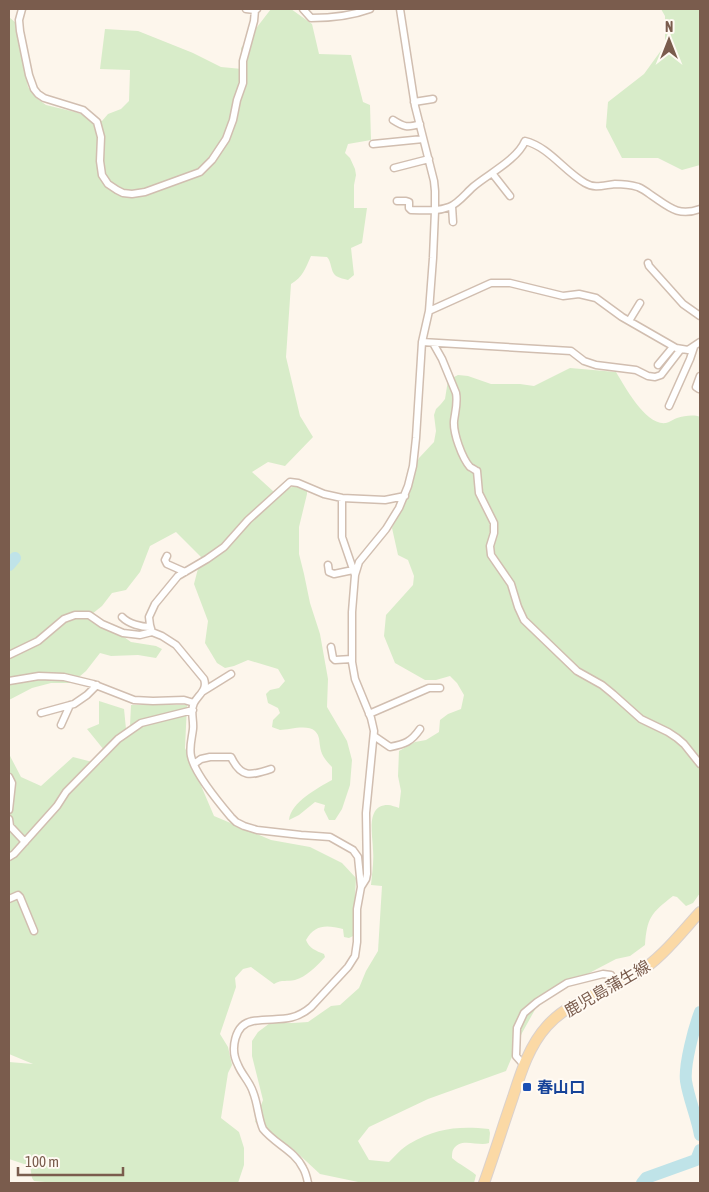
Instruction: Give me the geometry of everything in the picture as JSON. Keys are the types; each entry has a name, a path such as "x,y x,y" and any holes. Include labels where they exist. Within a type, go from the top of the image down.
{"main road":[{"name":"鹿児島蒲生線","path":"486,1182 524,1066 548,1024 577,1002 634,975 654,961 700,912"}],"street":[{"path":"22,9 20,31 29,75 34,88 44,98 83,110 97,122 101,137 100,161 102,176 116,190 132,194 145,192 200,172 212,160 226,139 240,92 243,61 256,9 246,9"},
{"path":"303,9 311,18 334,18 370,9"},
{"path":"354,573 359,562 386,529 399,508 408,486 414,458 422,342 429,311 436,211 435,191 429,159 414,102 400,9"},
{"path":"414,102 433,99"},
{"path":"393,120 402,126 410,127 420,124"},
{"path":"373,144 423,139"},
{"path":"397,201 409,202 411,210 436,211 452,206 474,186 504,164 522,147 525,141 548,153 577,178 592,186 616,184 632,186 641,188 672,210 684,213 700,209"},
{"path":"394,168 429,159"},
{"path":"492,173 510,196"},
{"path":"452,206 453,222"},
{"path":"648,263 682,304 700,316"},
{"path":"429,311 491,283 510,283 563,296 579,294 596,298 629,321 681,349 688,350 700,342"},
{"path":"629,321 640,304"},
{"path":"422,342 570,351 584,361 596,365 636,370 655,377 661,375 681,349"},
{"path":"433,343 456,393 453,424 456,437 464,458 470,467 476,471 479,493 494,523 494,533 490,546 491,555 511,584 524,620 577,671 602,684 641,719 677,738 700,764"},
{"path":"658,365 673,346"},
{"path":"669,406 694,346"},
{"path":"699,389 696,387 700,376"},
{"path":"151,630 149,617 155,604 178,576 208,559 224,547 248,520 290,482 342,498 385,500 405,496"},
{"path":"342,498 342,537 354,573 352,659 355,679 369,714 374,736 366,813 367,874 361,886"},
{"path":"167,556 165,560 167,564 185,572"},
{"path":"328,565 329,572 334,574 354,573"},
{"path":"9,656 38,641 64,619 75,615 89,615 102,624 123,633 140,635 151,630"},
{"path":"122,617 125,620 151,630 176,645 204,679 206,683 193,707 191,756 198,774 236,822 258,830 330,836 353,850 358,857 361,886 357,910 357,948 353,961 305,1012 288,1019 251,1021 243,1024 236,1036 235,1057 238,1066 250,1082 257,1101 263,1129 295,1156 303,1167 308,1183"},
{"path":"331,647 332,658 335,660 352,659"},
{"path":"202,692 231,674"},
{"path":"9,680 39,676 64,677 97,686 134,700 184,700 193,707"},
{"path":"41,713 74,704 97,686"},
{"path":"369,714 429,688 440,688"},
{"path":"61,725 70,705"},
{"path":"9,857 14,854 57,806 66,792 118,740 141,723 193,707"},
{"path":"374,736 390,747 407,743 420,729"},
{"path":"194,764 201,759 210,757 231,757 236,767 242,772 254,773 271,768"},
{"path":"9,777 12,783 9,810"},
{"path":"9,819 10,826 24,842"},
{"path":"9,899 18,895 20,897 34,932"},
{"path":"524,1066 516,1056 517,1028 524,1013 537,1002 567,983 603,974 610,975 616,984"}],"green space":[{"path":"271,9 291,9 312,24 319,54 351,55 363,102 370,105 371,140 348,144 345,153 350,158 356,175 354,208 367,208 362,243 351,248 354,275 348,280 337,277 327,257 311,256 301,275 291,284 286,357 300,416 313,437 285,466 268,462 252,472 280,495 295,486 307,490 299,527 299,554 310,603 320,634 328,679 327,707 347,741 352,760 350,785 342,809 335,820 329,820 324,810 325,805 315,802 299,815 289,820 291,813 300,802 313,791 332,780 332,767 323,755 319,737 312,729 280,730 272,727 273,720 280,713 278,708 268,703 266,694 270,690 279,688 285,681 278,669 248,660 225,668 217,663 205,643 208,621 194,584 201,557 176,532 150,546 140,572 126,590 112,593 102,606 92,614 131,642 156,646 162,649 156,658 138,655 111,656 100,653 86,671 72,683 51,683 32,688 9,700 9,17 16,23 28,87 35,97 46,105 102,121 108,114 121,109 129,101 130,70 100,69 105,29 138,31 193,53 221,67 242,69 241,48"},
{"path":"661,9 700,9 700,165 682,170 658,158 622,158 606,127 608,102 644,74 665,45 665,16"},
{"path":"570,368 616,372 637,404 651,418 658,422 666,423 686,416 700,417 700,893 693,903 686,906 677,897 673,896 655,912 649,922 645,945 630,956 616,959 576,980 537,1006 522,1033 506,1071 428,1099 369,1127 358,1141 369,1160 389,1162 406,1146 438,1131 457,1128 489,1129 489,1143 460,1144 452,1152 452,1158 476,1175 474,1183 363,1183 320,1174 293,1149 255,1122 263,1100 252,1056 252,1041 258,1032 270,1023 308,1022 331,1006 340,1005 359,988 366,971 378,951 382,886 371,885 373,816 381,806 389,805 399,808 401,791 398,776 399,751 415,742 426,740 439,732 440,720 448,714 461,709 464,695 450,676 436,680 425,680 395,663 384,636 386,615 413,585 414,576 408,560 398,555 392,528 409,494 419,458 434,442 436,431 434,415 436,409 445,399 448,380 458,375 468,376 491,384 534,386"},
{"path":"99,701 124,709 126,729 104,750 87,729 99,724"},
{"path":"131,705 187,705 185,748 214,816 271,840 310,847 342,863 356,878 353,936 349,938 344,937 343,929 332,927 317,928 313,931 306,940 307,943 324,954 325,957 311,971 295,980 274,984 251,967 243,969 235,978 236,987 220,1034 228,1047 232,1065 228,1073 221,1118 239,1132 244,1148 244,1165 238,1183 46,1183 34,1181 30,1166 9,1159 9,1062 33,1064 9,1054 9,754 21,777 41,786 73,757 100,764 130,726"}],"waterway":[{"path":"9,565 15,558"},
{"path":"700,1012 686,1066 687,1088 700,1135"},
{"path":"642,1183 646,1178 696,1160 700,1150"}],"place":[{"name":"春山口","path":"527,1087"}]}
